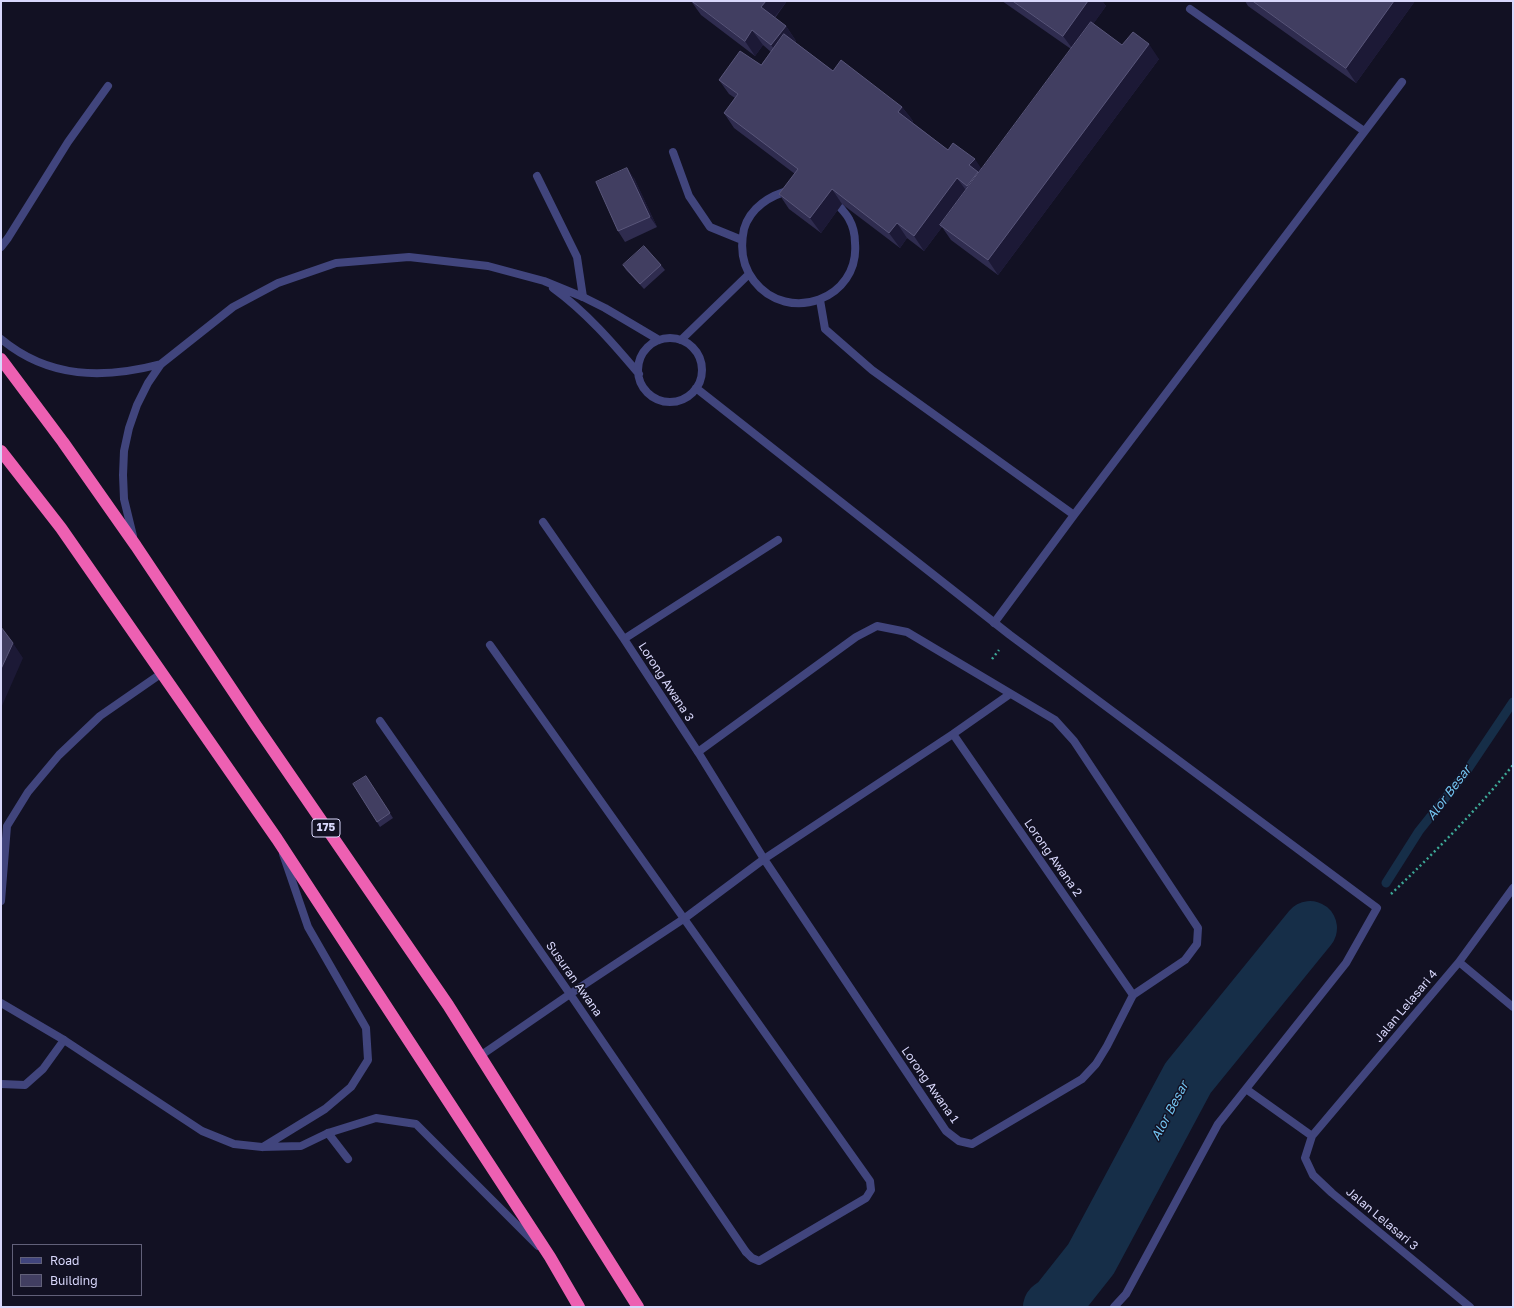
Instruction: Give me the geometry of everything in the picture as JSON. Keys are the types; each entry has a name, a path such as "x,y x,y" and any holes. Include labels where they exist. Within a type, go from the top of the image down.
{"highway":[{"name":"175","path":"1,359 63,442 136,546 255,724 448,1005 638,1307"},
{"path":"1,451 61,528 277,839 550,1257 579,1307"}],"street":[{"path":"1190,9 1364,131"},
{"path":"994,623 1402,82"},
{"path":"1,246 12,232 68,142 108,86"},
{"path":"673,152 689,196 710,227 742,240"},
{"path":"537,176 577,257 583,297"},
{"path":"796,190 780,193 765,200 754,211 746,224 742,240 743,258 749,274 759,287 772,297 788,303 804,304 820,300 834,292 845,281 853,267 856,251 855,235 850,220 840,207"},
{"path":"136,546 128,523 124,499 124,451 129,428 137,405 148,383 161,364 233,307 278,282 336,263 409,257 488,266 544,281 583,297 606,308 659,340"},
{"path":"681,340 749,274"},
{"path":"544,281 571,301 592,321 639,374"},
{"path":"820,300 825,329 872,370 1074,515"},
{"path":"671,338 681,340 691,346 698,355 702,366 701,377 696,388 689,396 680,400 669,402 658,399 648,393 642,384 639,374 639,363 643,353 650,345 659,340 671,338"},
{"path":"1,339 9,346 32,360 57,368 83,373 110,374 136,371 161,364"},
{"path":"696,388 994,623 1377,908 1346,963 1218,1124 1126,1294 1114,1307"},
{"name":"Lorong Awana 3","path":"543,522 624,639 698,752 764,859"},
{"path":"624,639 778,540"},
{"path":"698,752 856,637 877,626 907,632 1055,720 1074,741 1198,928 1197,944 1185,960 1134,995"},
{"path":"490,645 684,918"},
{"path":"1,901 7,826 28,792 59,755 100,716 162,673"},
{"path":"480,1056 684,918 764,859 953,734 1010,694"},
{"name":"Susuran Awana","path":"380,721 570,994 746,1252 752,1258 759,1261 866,1198 870,1190 870,1181 684,918"},
{"name":"Lorong Awana 2","path":"953,734 1134,995"},
{"path":"262,1147 325,1109 351,1087 368,1060 366,1028 308,927 277,839"},
{"name":"Lorong Awana 1","path":"764,859 946,1130 959,1141 972,1144 1082,1079 1096,1064 1134,995"},
{"name":"Jalan Lelasari 4","path":"1312,1136 1459,962 1513,888"},
{"path":"1459,962 1513,1007"},
{"path":"1,1003 64,1040 202,1131 234,1144 262,1147 301,1146 328,1133 376,1118 416,1124 550,1257"},
{"path":"1,1084 25,1086 43,1069 64,1040"},
{"path":"1246,1089 1312,1136"},
{"path":"328,1133 348,1159"},
{"name":"Jalan Lelasari 3","path":"1312,1136 1305,1158 1313,1175 1332,1194 1470,1307"}],"path":[{"path":"980,676 1010,635"},
{"path":"1377,908 1429,857 1492,790 1513,765"}],"building":[{"path":"692,1 766,1 761,7 786,26 771,45 752,30 745,41"},
{"path":"1013,1 1088,1 1063,36"},
{"path":"1253,1 1394,1 1346,68"},
{"path":"1091,22 1122,45 1133,32 1149,44 988,260 940,225"},
{"path":"784,34 833,71 841,60 902,107 898,112 948,150 953,143 975,159 969,165 978,172 967,186 957,178 914,236 897,223 889,233 832,189 810,218 779,194 798,169 724,113 738,94 719,80 740,51 761,65"},
{"path":"627,168 650,217 618,231 596,182"},
{"path":"644,246 661,265 640,284 623,265"},
{"path":"1,627 13,643 1,669"},
{"path":"366,776 390,813 377,822 353,784"}],"waterway":[{"name":"Alor Besar","path":"1386,883 1419,831 1466,772 1513,702"},
{"name":"Alor Besar","path":"1050,1307 1057,1302 1091,1259 1188,1078 1310,928"}]}
